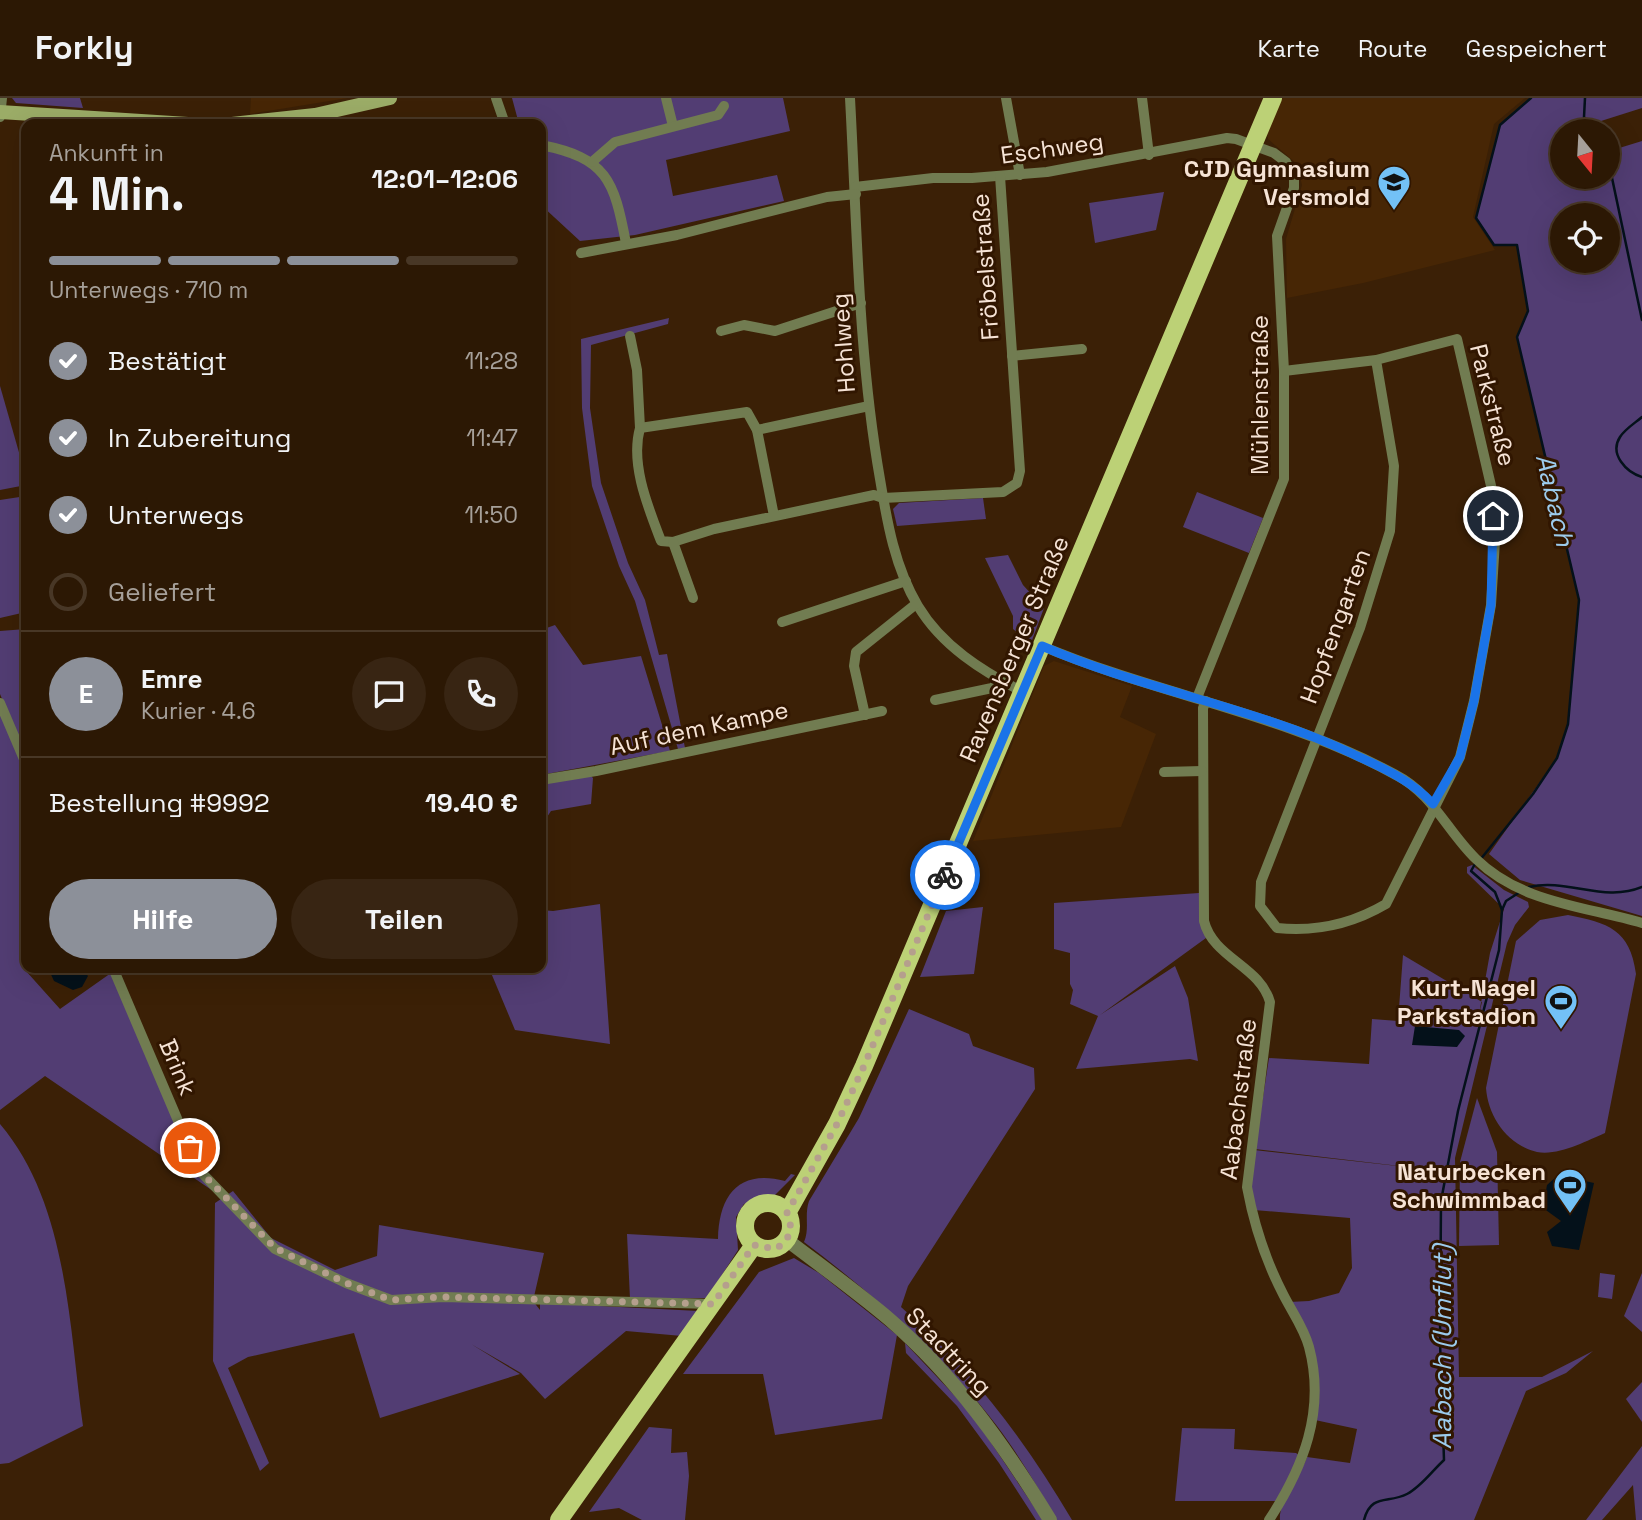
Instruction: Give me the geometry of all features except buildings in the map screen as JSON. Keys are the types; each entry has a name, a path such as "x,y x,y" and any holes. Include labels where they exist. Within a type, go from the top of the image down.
{"main road":[{"path":"278,119 315,115 390,98"},
{"name":"Ravensberger Straße","path":"781,1208 825,1146 864,1066 1273,98"},
{"path":"0,114 94,119"},
{"path":"761,1204 781,1208 791,1227 787,1240 775,1249 754,1245 744,1226 749,1212 761,1204"},
{"path":"559,1520 754,1245"}],"street":[{"path":"0,114 2,98"},
{"path":"496,98 503,119"},
{"path":"666,98 673,126"},
{"name":"Hohlweg","path":"850,98 869,406 883,498 897,557 916,604 967,660 1023,691"},
{"path":"1006,98 1020,175"},
{"path":"1142,98 1149,155"},
{"path":"592,162 615,142 718,115 724,106"},
{"name":"Eschweg","path":"581,253 677,234 855,190 933,178 1020,175 1149,155 1227,138 1252,145"},
{"name":"Mühlenstraße","path":"1202,699 1284,479 1284,371 1278,236 1294,188 1294,178 1286,162 1252,145"},
{"path":"546,146 592,162 608,181 618,203 626,243"},
{"name":"Fröbelstraße","path":"883,498 1003,492 1017,483 1020,471 1000,176"},
{"path":"722,331 744,325 775,331 861,303"},
{"path":"630,336 637,370 640,428 637,440 648,508 661,541 673,542 774,516 874,495 883,498"},
{"name":"Parkstraße","path":"1376,360 1457,339 1492,490 1495,541 1491,605 1474,701 1460,757 1433,804"},
{"name":"Fröbelstraße","path":"1012,356 1082,349"},
{"path":"1284,371 1376,360"},
{"name":"Hopfengarten","path":"1376,360 1394,466 1390,531 1360,628 1261,882 1260,906 1277,928 1305,931 1364,917 1386,904 1433,804"},
{"path":"757,430 869,406"},
{"path":"640,428 747,412 757,430 774,516"},
{"path":"673,542 693,598"},
{"path":"782,622 906,581"},
{"path":"865,715 854,666 856,652 916,604"},
{"path":"1042,646 1317,737 1397,775 1420,790 1478,861 1522,891 1642,923"},
{"path":"934,700 992,688 1000,680"},
{"name":"Aabachstraße","path":"1202,699 1202,908 1206,931 1221,949 1261,981 1270,1002 1247,1187 1252,1216 1277,1282 1302,1328 1313,1367 1314,1394 1304,1457 1297,1477 1269,1520"},
{"path":"0,703 21,752"},
{"name":"Auf dem Kampe","path":"546,778 596,771 882,711"},
{"path":"1164,772 1202,771"},
{"name":"Brink","path":"115,973 199,1170 275,1248 346,1283 391,1300 443,1297 713,1304"},
{"name":"Stadtring","path":"787,1240 890,1321 952,1382 1003,1445 1050,1520"}],"shaded area":[{"path":"12,98 80,98 83,108 16,103"},
{"path":"251,98 348,98 250,114"},
{"path":"512,98 783,98 790,131 666,160 673,196 777,175 784,201 635,235 580,241 546,210 546,119 518,119"},
{"path":"1282,98 1525,98 1494,124 1473,217 1495,250 1363,283 1287,298 1286,239 1302,185 1297,164 1268,139 1267,132"},
{"path":"1531,98 1642,98 1642,108 1607,119 1550,119 1550,189 1620,189 1620,148 1642,141 1642,916 1520,880 1489,854 1557,758 1568,724 1579,600 1517,337 1528,311 1517,245 1494,245 1476,218 1500,125"},
{"path":"1164,192 1156,230 1095,243 1089,203"},
{"path":"669,318 668,324 591,345 590,408 601,483 628,563 645,600 659,655 667,654 685,748 678,749 635,601 619,566 592,486 582,408 581,339"},
{"path":"0,386 21,460 21,486 0,490"},
{"path":"1197,492 1263,518 1249,553 1183,527"},
{"path":"21,497 21,613 0,618 0,500"},
{"path":"983,498 986,519 897,526 893,509 899,503"},
{"path":"1008,555 1023,585 1044,608 1031,643 1013,629 1013,616 985,558"},
{"path":"555,625 583,665 641,656 670,751 546,774 546,628"},
{"path":"21,629 21,744 0,694 0,631"},
{"path":"1054,661 1132,686 1120,717 1156,734 1121,827 973,841 1044,666"},
{"path":"0,712 21,762 21,973 28,973 60,1009 111,973 213,1191 45,1076 0,1110"},
{"path":"590,775 593,778 591,804 551,811 546,818 546,782"},
{"path":"1472,865 1504,890 1528,902 1529,907 1515,925 1507,943 1455,1158 1459,1377 1542,1377 1593,1351 1566,1373 1526,1391 1474,1520 1280,1520 1286,1497 1307,1457 1350,1463 1357,1429 1315,1420 1316,1379 1289,1302 1309,1301 1339,1293 1352,1268 1350,1218 1254,1210 1251,1179 1254,1150 1442,1171 1255,1149 1269,1058 1369,1064 1372,1019 1398,1021 1403,955 1481,1002 1490,953 1504,909 1467,873 1467,867"},
{"path":"1199,893 1206,938 1100,1015 1175,966 1188,998 1198,1061 1190,1059 1076,1069 1098,1016 1070,1004 1073,990 1070,984 1070,953 1054,949 1054,903"},
{"path":"600,904 610,1044 515,1030 491,973 546,973 546,910"},
{"path":"983,907 974,974 920,977 946,911"},
{"name":"Kurt-Nagel Parkstadion","path":"1568,915 1595,921 1615,931 1628,947 1636,974 1605,1133 1563,1150 1545,1153 1526,1148 1508,1136 1495,1119 1486,1088 1516,941 1540,920"},
{"path":"50,973 85,973 88,976 82,987 73,990 54,981"},
{"path":"909,1009 969,1034 973,1046 1034,1068 1035,1089 908,1286 901,1307 951,1355 995,1407 1016,1434 1072,1520 1057,1520 997,1426 931,1351 882,1305 804,1242 809,1201 859,1118"},
{"path":"1415,1026 1459,1030 1465,1036 1457,1047 1412,1045"},
{"path":"1477,1098 1497,1152 1499,1245 1459,1246 1460,1162"},
{"path":"0,1124 23,1156 40,1191 52,1229 69,1308 83,1426 9,1463 0,1464"},
{"path":"791,1174 795,1175 774,1196 744,1204 736,1217 738,1250 707,1298 630,1299 627,1234 718,1239 722,1210 735,1189 744,1182 755,1179 785,1181"},
{"name":"Naturbecken Schwimmbad","path":"1558,1175 1594,1183 1579,1250 1552,1246 1547,1232 1561,1221 1543,1208 1547,1185"},
{"path":"233,1191 271,1238 335,1270 377,1256 379,1225 544,1253 533,1301 540,1310 540,1303 699,1311 682,1336 626,1331 545,1399 521,1373 471,1344 520,1374 380,1418 354,1333 248,1357 228,1368 269,1463 260,1471 213,1361 215,1203"},
{"path":"794,1258 819,1273 897,1335 882,1419 775,1435 763,1374 683,1374 759,1272"},
{"path":"1600,1273 1615,1275 1612,1299 1598,1297"},
{"path":"1642,1273 1642,1332 1624,1316"},
{"path":"905,1343 971,1413 1043,1520 1036,1520 957,1406 906,1353"},
{"path":"1642,1382 1642,1422 1626,1399"},
{"path":"649,1427 672,1429 671,1453 687,1452 689,1476 685,1520 642,1520 619,1508 589,1512"},
{"path":"1182,1428 1235,1429 1234,1449 1296,1453 1300,1456 1278,1501 1175,1501"},
{"path":"1642,1446 1642,1520 1636,1520 1633,1485 1602,1520 1586,1520"}],"waterway":[{"name":"Aabach","path":"1480,860 1533,794 1557,758 1568,724 1579,600 1517,337 1528,311 1517,245 1494,245 1476,218 1500,125 1531,98"},
{"name":"Aabach (Umflut)","path":"1585,98 1585,119"},
{"name":"Aabach (Umflut)","path":"1614,189 1642,320"},
{"name":"Aabach (Umflut)","path":"1642,417 1622,434 1617,443 1621,462 1642,477"},
{"name":"Aabach","path":"1475,864 1471,871 1495,892 1502,910"},
{"name":"Aabach (Umflut)","path":"1529,887 1557,885 1600,892 1628,891 1642,887"},
{"name":"Aabach (Umflut)","path":"1364,1520 1371,1506 1412,1491 1444,1460 1440,1342 1441,1201 1458,1111 1499,950 1502,910 1506,901 1520,892"}],"way so far":[{"path":"190,1148 199,1170 275,1248 346,1283 391,1300 443,1297 713,1304 754,1245 761,1249 775,1249 787,1240 791,1227 787,1213 837,1124 945,875"}],"place":[{"name":"CJD Gymnasium Versmold","path":"1394,212"},
{"name":"Kurt-Nagel Parkstadion","path":"1561,1031"},
{"name":"Naturbecken Schwimmbad","path":"1570,1215"}],"route":[{"path":"945,875 1042,646 1317,737 1397,775 1420,790 1433,804 1460,757 1474,701 1491,605 1495,541 1493,516"}]}
